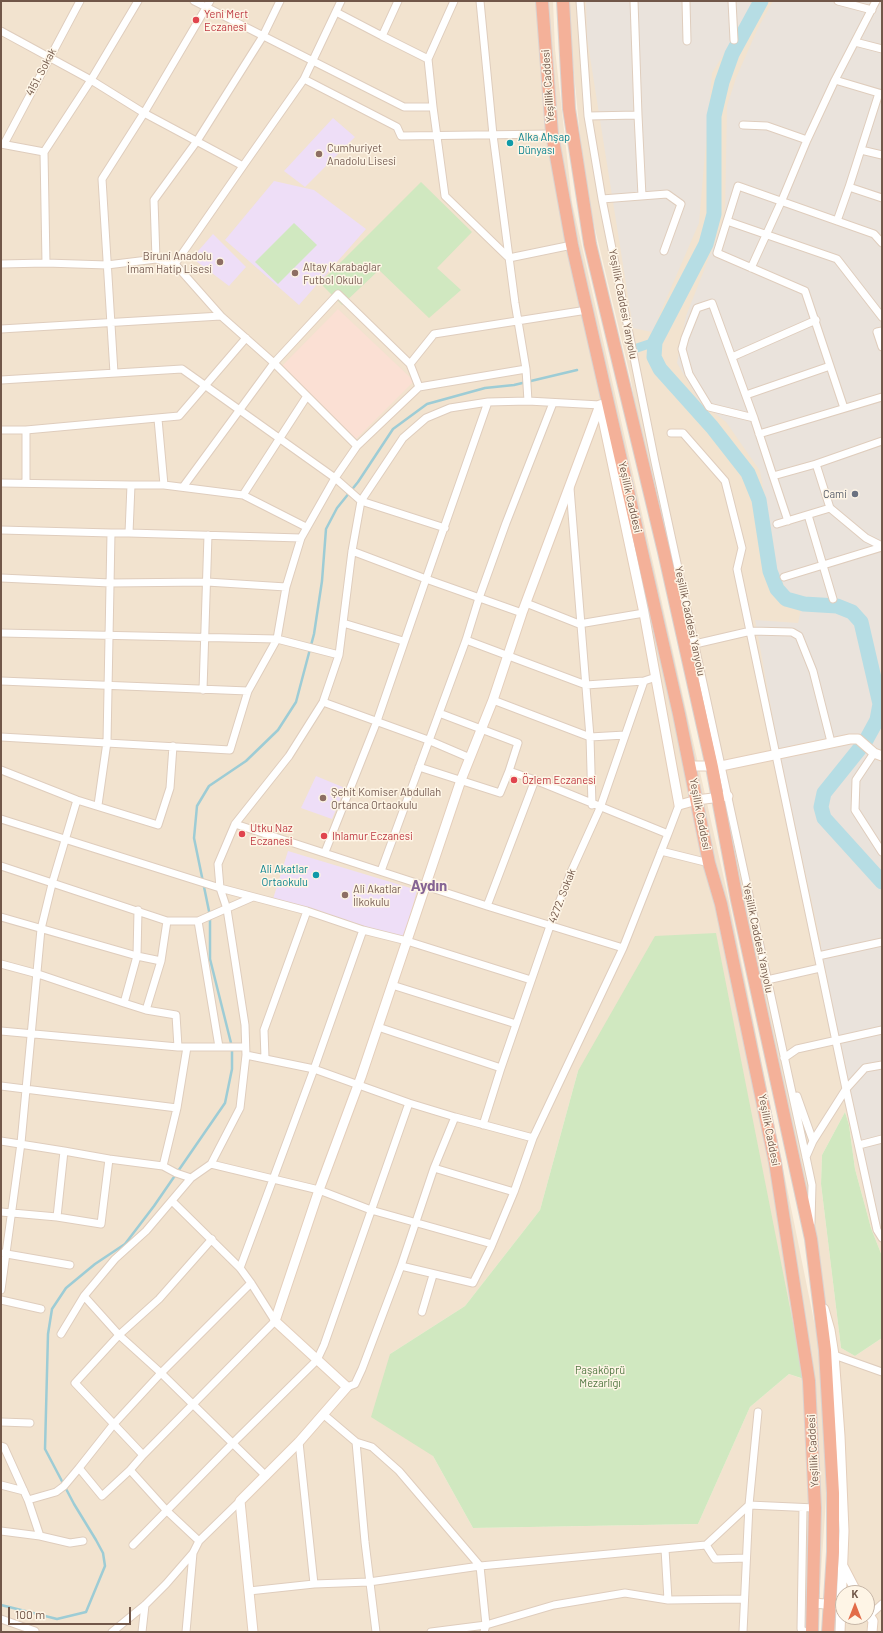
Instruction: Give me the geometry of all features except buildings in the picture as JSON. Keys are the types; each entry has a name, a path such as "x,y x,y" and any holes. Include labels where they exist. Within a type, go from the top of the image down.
{"highway":[{"name":"Yeşillik Caddesi","path":"563,1 569,109 590,244 716,766 737,900 811,1239 828,1387 837,1585"},
{"name":"Yeşillik Caddesi","path":"539,2 552,134 572,245 587,310 604,404 690,766 709,863 721,904 776,1162 809,1381 815,1508 814,1603 812,1632"},
{"name":"Yeşillik Caddesi","path":"828,1632 835,1614"}],"street":[{"name":"4151. Sokak","path":"2,144 80,1"},
{"path":"46,263 44,152 91,80 138,1"},
{"path":"194,1 208,4 263,36 404,107 433,107"},
{"path":"156,259 154,200 197,141 263,36 280,1"},
{"path":"175,264 304,80 341,1"},
{"path":"382,36 398,1"},
{"path":"454,1 428,59 436,134 445,196 509,258"},
{"path":"480,1 493,135 509,258 526,369 528,401"},
{"name":"Yeşillik Caddesi Yanyolu","path":"580,1 588,116 602,199 654,462 694,644 716,766"},
{"path":"634,1 642,196"},
{"path":"686,1 687,41"},
{"path":"732,1 734,40"},
{"path":"838,1 872,10"},
{"path":"751,268 835,80 854,42 872,10 878,3"},
{"path":"114,374 102,179 144,113 208,4"},
{"path":"336,12 428,59"},
{"path":"1,31 91,80 144,113 243,166"},
{"path":"854,42 882,49"},
{"path":"304,80 397,127 401,136 436,134 552,134"},
{"path":"835,80 880,93 837,220"},
{"path":"588,116 638,115"},
{"path":"743,125 767,126 807,140"},
{"path":"2,144 44,152"},
{"path":"861,150 882,156"},
{"path":"844,408 816,320 805,291 717,253 738,186 782,200 874,234 882,243"},
{"path":"849,187 882,198"},
{"path":"602,199 667,194 681,204 664,251"},
{"path":"727,221 837,258 882,318"},
{"path":"509,258 572,245"},
{"path":"1,264 46,263 107,265 156,259 175,264 221,316 274,363 357,446"},
{"path":"183,487 274,363 338,294 410,364 419,387"},
{"path":"754,418 709,407 688,374 682,349 697,308 712,303 754,418 788,521"},
{"path":"410,364 434,334 587,310"},
{"path":"1,329 110,324 221,316"},
{"path":"732,357 816,320"},
{"path":"882,331 877,332 882,347"},
{"path":"1,430 26,430 179,416 246,338"},
{"path":"746,396 830,366"},
{"path":"1,380 182,369 335,478 361,501 445,528"},
{"path":"1,737 230,750 248,691 277,639 286,587 301,538 335,478 357,446 419,387 526,369"},
{"path":"243,495 307,396"},
{"path":"759,434 882,397"},
{"path":"61,1334 84,1296 115,1259 146,1231 191,1178 211,1164 240,1108 246,1051 245,1025 227,909 220,888 218,864 235,824 289,756 323,702 339,655 352,551 361,501 403,438 426,418 450,408 488,402 528,401 604,404"},
{"path":"325,852 377,721 403,641 445,528 488,402"},
{"path":"380,871 466,640 479,598 553,403"},
{"path":"79,1468 102,1496 130,1470 274,1321 319,1190 359,1084 462,780 493,700 522,613 569,486 604,404"},
{"path":"401,1266 433,1275 473,1283 492,1244 514,1192 533,1138 622,948 679,805 604,404"},
{"path":"158,419 164,485"},
{"path":"26,430 26,483"},
{"path":"671,433 683,432 725,481 742,548 737,569 835,1040 877,1230 882,1238"},
{"path":"773,476 816,464 882,441"},
{"path":"816,464 830,508 866,538 882,546"},
{"path":"1,483 164,485 243,495 306,527"},
{"path":"129,533 131,485"},
{"path":"569,486 579,624 590,737 592,805"},
{"path":"777,524 830,508"},
{"path":"808,515 833,599"},
{"path":"1,530 301,538"},
{"path":"98,805 107,742 111,533"},
{"path":"203,690 208,535"},
{"path":"784,577 882,546"},
{"path":"352,551 522,613"},
{"path":"1,578 110,583 207,582 286,587"},
{"path":"526,603 579,624 644,613"},
{"path":"343,623 403,641"},
{"path":"694,644 751,631 792,632 799,636 813,672 831,742"},
{"path":"1,633 204,636 277,639 339,655"},
{"path":"466,640 586,685 644,681 656,677"},
{"path":"1,681 248,691"},
{"name":"4272. Sokak","path":"483,1125 530,980 571,872 600,808 644,681"},
{"path":"493,700 590,737 625,735"},
{"path":"323,702 428,740 470,758"},
{"path":"419,767 500,793 509,770 518,743 482,728 438,713"},
{"path":"690,766 716,766 831,742 858,739 876,753 856,780 855,810 882,852"},
{"path":"1,770 77,800 98,805 158,825 170,788 173,746"},
{"path":"509,770 592,805 668,834"},
{"path":"487,906 535,780"},
{"path":"679,805 697,800 722,797"},
{"name":"Yeşillik Caddesi Yanyolu","path":"722,797 788,1070 812,1185 811,1239"},
{"path":"1,1290 4,1253 12,1214 21,1143 38,974 41,929 52,884 77,800"},
{"path":"1,819 220,888 307,910 363,930 407,941 530,980"},
{"path":"235,824 622,948"},
{"path":"661,851 709,863"},
{"path":"1,866 168,921 198,921 253,897"},
{"path":"124,1003 137,956 138,910"},
{"path":"265,1058 264,1030 307,910"},
{"path":"1,917 137,956 161,960"},
{"path":"146,1010 161,960 168,921"},
{"path":"198,921 219,1047"},
{"path":"240,1268 314,1069 363,930"},
{"path":"818,956 882,942"},
{"path":"1,964 38,974 146,1010 176,1014 178,1047"},
{"path":"767,980 820,968"},
{"path":"392,985 516,1024"},
{"path":"378,1027 501,1068"},
{"path":"784,1058 797,1049 882,1030"},
{"path":"1,1031 178,1047 219,1047 246,1051 265,1058 314,1069 409,1103 455,1117 533,1138"},
{"path":"163,1166 177,1108 187,1047"},
{"path":"806,1157 813,1141 846,1089 865,1068 882,1065"},
{"path":"788,1070 813,1141"},
{"path":"1,1086 177,1108"},
{"path":"133,1545 317,1360 324,1345 409,1103"},
{"path":"112,1632 145,1605 166,1584 193,1553 199,1541 299,1442 347,1387 355,1384 401,1266 434,1168 455,1117"},
{"path":"859,1144 882,1139"},
{"path":"1,1140 109,1159 163,1166 191,1178"},
{"path":"57,1217 64,1151"},
{"path":"1,1212 57,1217 101,1224 109,1159"},
{"path":"211,1164 319,1190 372,1210 492,1244"},
{"path":"434,1168 514,1192"},
{"path":"172,1201 240,1268 274,1321 347,1387"},
{"path":"143,1455 74,1383 120,1335 158,1299 212,1240"},
{"path":"4,1253 70,1264"},
{"path":"422,1312 433,1275"},
{"path":"28,1500 56,1492 64,1486 113,1425 161,1373 251,1283"},
{"path":"817,1284 830,1330 834,1355 841,1443 844,1531 840,1585"},
{"path":"84,1296 120,1335 266,1476"},
{"path":"1,1300 42,1309"},
{"path":"834,1355 882,1372"},
{"path":"743,1632 749,1506 758,1412"},
{"path":"323,1414 356,1442 372,1447 399,1471 480,1566 485,1628"},
{"path":"1,1422 30,1423"},
{"path":"299,1442 314,1584"},
{"path":"356,1442 376,1632"},
{"path":"1,1446 4,1447 28,1500 40,1536"},
{"path":"130,1470 168,1511 199,1541"},
{"path":"1,1486 24,1491"},
{"path":"240,1501 253,1632"},
{"path":"249,1592 314,1584 370,1582 480,1566 706,1545 749,1506 815,1508"},
{"path":"803,1508 801,1629 805,1632"},
{"path":"1,1531 40,1536 70,1543 83,1541"},
{"path":"706,1545 715,1559 746,1558"},
{"path":"665,1549 668,1600"},
{"path":"186,1632 193,1553"},
{"path":"842,1565 853,1585"},
{"path":"431,1632 485,1628 554,1605 625,1593 668,1600 744,1599"},
{"path":"814,1603 835,1606"},
{"path":"142,1632 145,1605"},
{"path":"1,1619 35,1632"}],"shaded area":[{"path":"1,1 553,1 555,49 572,202 729,901 832,1410 817,1632 1,1632","holes":["578,1071 803,1379 789,1374 750,1407 698,1524 473,1528 433,1456 390,1354 465,1306 540,1210"]},
{"path":"567,1 882,1 882,1256 871,1228 855,1169 849,1125 845,1112 822,1155 821,1184 841,1348 855,1356 882,1338 882,1632 832,1632 840,1487 802,1172 666,585 630,375 585,187"},
{"path":"586,1 757,1 712,73 699,223 652,332 633,328 587,38"},
{"path":"773,1 882,1 882,1246 846,1106 814,958 821,944 780,757 755,620 798,623 804,596 789,594 777,572 772,534 760,471 726,422 699,401 677,363 686,316 725,217 727,106 736,78 758,28"},
{"name":"Cumhuriyet Anadolu Lisesi","path":"333,118 355,137 305,187 284,171"},
{"name":"Altay Karabağlar Futbol Okulu","path":"274,181 314,190 366,229 299,305 225,240"},
{"name":"Biruni Anadolu İmam Hatip Lisesi","path":"213,234 246,267 229,286 192,258"},
{"path":"338,309 414,381 356,439 282,366"},
{"name":"Şehit Komiser Abdullah Ortanca Ortaokulu","path":"316,776 345,788 332,819 301,808"},
{"name":"Ali Akatlar İlkokulu","path":"288,851 417,890 404,938 273,899"}],"green space":[{"path":"421,182 472,232 437,268 461,290 429,318 379,270 342,305 320,283"},
{"path":"294,223 317,245 278,284 255,262"},
{"name":"Paşaköprü Mezarlığı","path":"716,933 804,1379 789,1374 750,1407 698,1524 473,1528 433,1456 371,1417 390,1354 465,1306 540,1210 578,1071 655,936"},
{"path":"845,1112 849,1125 855,1169 871,1228 882,1256 882,1338 855,1356 841,1348 821,1184 822,1155"}],"waterway":[{"path":"761,1 732,54 722,82 714,116 714,214 706,244 655,342 654,357 660,369 712,427 748,473 759,500 770,571 777,589 786,599 804,604 837,606 852,612 861,622 880,704 877,720 865,742 824,793 821,807 824,818 882,882"},
{"path":"637,348 655,342"},
{"path":"1,1605 57,1619 86,1612 105,1566 103,1553 74,1504 45,1449 48,1334 52,1309 66,1288 95,1264 125,1244 154,1206 225,1103 232,1069 232,1047 210,959 210,916 194,838 197,806 209,786 246,761 278,730 296,702 314,634 322,581 326,529 337,508 358,482 393,429 427,404 485,388 514,385 577,370"}],"place":[{"name":"Yeni Mert Eczanesi","path":"196,20"},
{"name":"Alka Ahşap Dünyası","path":"510,143"},
{"name":"Cumhuriyet Anadolu Lisesi","path":"319,154"},
{"name":"Biruni Anadolu İmam Hatip Lisesi","path":"220,262"},
{"name":"Altay Karabağlar Futbol Okulu","path":"295,273"},
{"name":"Cami","path":"855,494"},
{"name":"Özlem Eczanesi","path":"514,780"},
{"name":"Şehit Komiser Abdullah Ortanca Ortaokulu","path":"323,798"},
{"name":"Utku Naz Eczanesi","path":"242,834"},
{"name":"Ihlamur Eczanesi","path":"324,836"},
{"name":"Ali Akatlar Ortaokulu","path":"316,875"},
{"name":"Ali Akatlar İlkokulu","path":"345,895"}],"district":[{"name":"Aydın","path":"429,886"}]}
